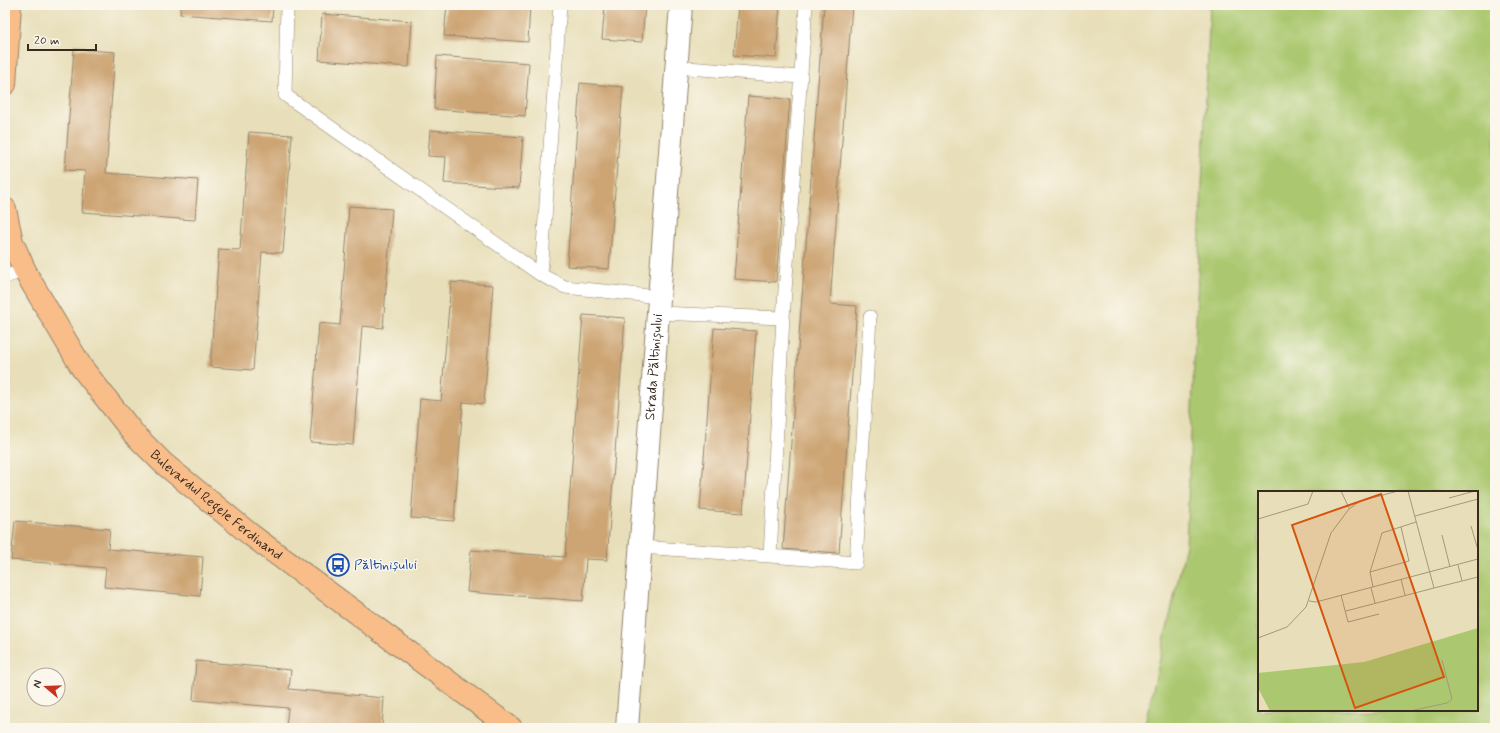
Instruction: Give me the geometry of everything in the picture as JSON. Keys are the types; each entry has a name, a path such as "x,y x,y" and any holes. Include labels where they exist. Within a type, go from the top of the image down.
{"main road":[{"path":"5,84 10,5"},
{"name":"Bulevardul Regele Ferdinand","path":"5,210 12,242 15,273 82,368 134,434 163,463 251,535 511,728"}],"street":[{"name":"Strada Păltinișului","path":"627,728 681,5"}],"lane":[{"path":"287,5 285,95 541,275 565,287 659,305 783,318"},
{"path":"541,275 560,5"},
{"path":"770,556 783,318 806,5"},
{"path":"676,67 800,77"},
{"path":"640,548 856,563 870,317"}],"green space":[{"path":"1210,5 1495,5 1495,728 1144,728 1186,545"}],"building":[{"path":"181,5 273,5 272,21 180,14"},
{"path":"447,5 530,5 528,42 444,36"},
{"path":"605,5 645,5 642,42 602,39"},
{"path":"738,5 780,5 776,58 734,55"},
{"path":"824,5 852,5 830,304 857,306 839,553 783,549"},
{"path":"322,14 412,21 409,67 319,60"},
{"path":"74,49 115,52 106,173 198,180 195,220 82,212 85,171 65,170"},
{"path":"437,56 529,63 525,116 434,109"},
{"path":"580,83 623,87 609,269 567,266"},
{"path":"748,96 790,99 776,282 734,279"},
{"path":"430,130 523,137 519,188 444,183 446,157 428,156"},
{"path":"249,132 292,135 283,253 262,252 253,370 210,367 219,249 240,250"},
{"path":"349,206 392,209 383,328 362,326 353,445 310,442 319,323 340,325"},
{"path":"451,282 493,285 484,404 463,402 454,521 411,518 420,399 441,401"},
{"path":"583,315 625,318 607,560 586,559 583,601 467,592 471,550 565,557"},
{"path":"714,328 756,331 743,513 700,510"},
{"path":"5,378 8,378 6,408 5,408"},
{"path":"15,521 110,529 108,549 203,557 200,596 104,587 106,568 11,560"},
{"path":"196,661 291,670 289,689 384,698 382,728 286,728 288,708 193,700"}],"place":[{"name":"Păltinișului","path":"338,565"}]}
